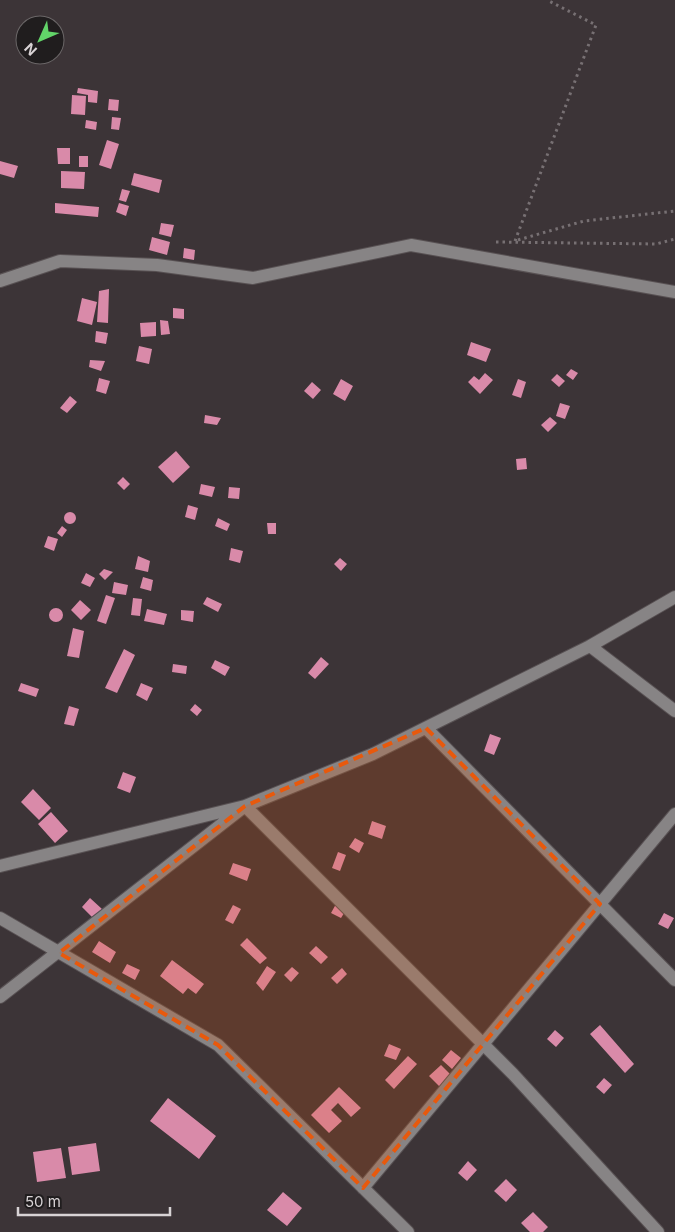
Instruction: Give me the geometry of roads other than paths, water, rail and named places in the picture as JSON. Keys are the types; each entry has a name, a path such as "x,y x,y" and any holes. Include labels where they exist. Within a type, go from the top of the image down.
{"street":[{"path":"0,281 60,261 157,265 253,278 411,245 675,292"},
{"path":"0,866 245,806 373,754 590,646 675,597"},
{"path":"590,646 675,711"},
{"path":"426,728 675,980"},
{"path":"0,997 59,953 245,806"},
{"path":"245,806 483,1044 658,1232"},
{"path":"364,1188 675,814"},
{"path":"0,918 218,1045 408,1232"}]}
